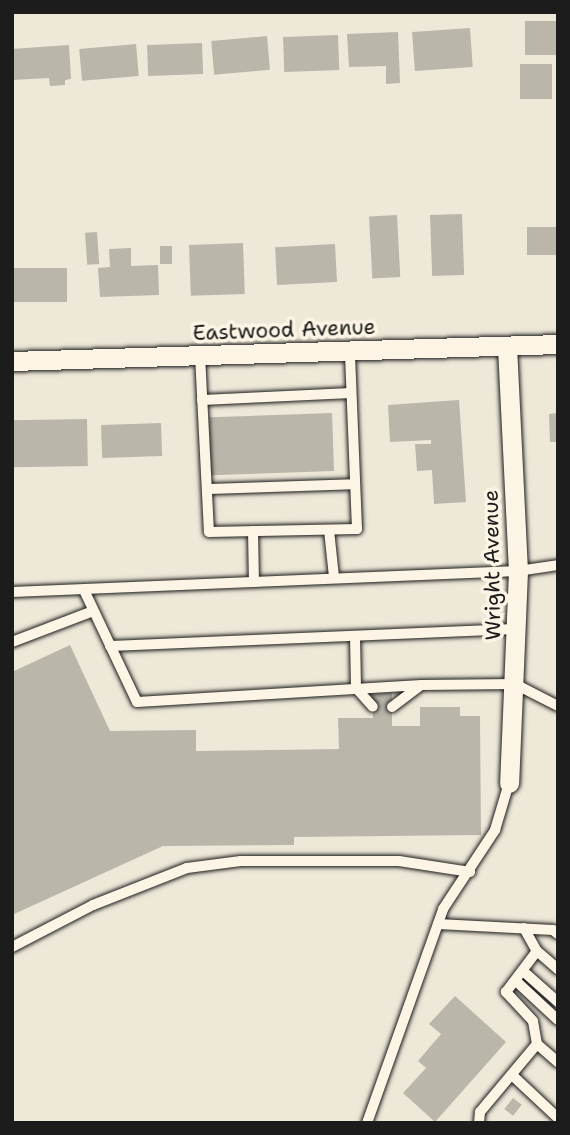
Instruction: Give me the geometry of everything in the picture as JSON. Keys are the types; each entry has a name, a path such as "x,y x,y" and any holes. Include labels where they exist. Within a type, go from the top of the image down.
{"street":[{"name":"Eastwood Avenue","path":"12,361 558,344"},
{"name":"Wright Avenue","path":"507,346 518,571 509,783"}],"lane":[{"path":"200,355 209,532 329,530 357,529 350,351"},
{"path":"202,400 351,393"},
{"path":"207,489 355,484"},
{"path":"329,530 334,577"},
{"path":"253,531 254,582"},
{"path":"12,592 518,571 558,565"},
{"path":"84,590 137,702 356,688 515,684 558,706"},
{"path":"12,642 93,611"},
{"path":"110,646 516,629"},
{"path":"355,636 356,688 373,706"},
{"path":"392,707 421,685"},
{"path":"367,1123 438,924 495,830 509,783"},
{"path":"12,947 93,905 187,868 241,861 399,862 470,872"},
{"path":"438,924 524,928 558,934"},
{"path":"524,928 537,951 558,969"},
{"path":"537,951 506,992 533,1021 537,1044 558,1062"},
{"path":"523,971 558,1002"},
{"path":"516,981 558,1020"},
{"path":"470,1123 537,1044"},
{"path":"512,1075 558,1118"},
{"path":"479,1123 480,1111"}],"building":[{"path":"525,21 558,21 558,55 525,55"},
{"path":"470,28 473,67 415,71 412,32"},
{"path":"398,32 400,83 386,84 386,66 349,67 347,34"},
{"path":"338,35 339,70 284,72 283,37"},
{"path":"267,36 270,70 214,75 211,41"},
{"path":"202,43 203,74 148,76 147,45"},
{"path":"136,44 139,76 82,81 79,49"},
{"path":"69,45 71,79 65,80 65,85 50,86 49,78 12,80 12,49"},
{"path":"520,64 552,64 552,99 520,99"},
{"path":"462,214 464,275 432,276 430,215"},
{"path":"397,215 400,277 372,278 369,216"},
{"path":"527,227 558,227 558,255 527,255"},
{"path":"97,232 99,264 87,265 85,233"},
{"path":"243,243 245,294 191,296 189,245"},
{"path":"335,244 337,282 277,285 275,247"},
{"path":"160,246 172,246 172,264 160,264"},
{"path":"131,248 131,266 158,265 159,295 100,297 98,268 110,267 109,249"},
{"path":"12,268 67,268 67,302 12,302"},
{"path":"459,400 466,502 434,504 432,470 417,471 415,444 431,444 431,440 390,442 388,405"},
{"path":"332,413 334,471 211,475 209,417"},
{"path":"558,413 558,442 550,442 549,414"},
{"path":"87,419 88,466 13,467 12,420"},
{"path":"161,423 162,456 102,458 101,425"},
{"path":"70,645 110,731 196,730 196,751 339,749 338,718 373,718 372,694 392,693 392,726 420,726 420,707 460,707 460,716 480,716 481,835 294,837 294,845 163,846 12,915 12,672"},
{"path":"455,996 506,1042 435,1122 403,1093 426,1068 418,1061 441,1034 429,1024"},
{"path":"513,1098 522,1105 513,1116 504,1109"}]}
